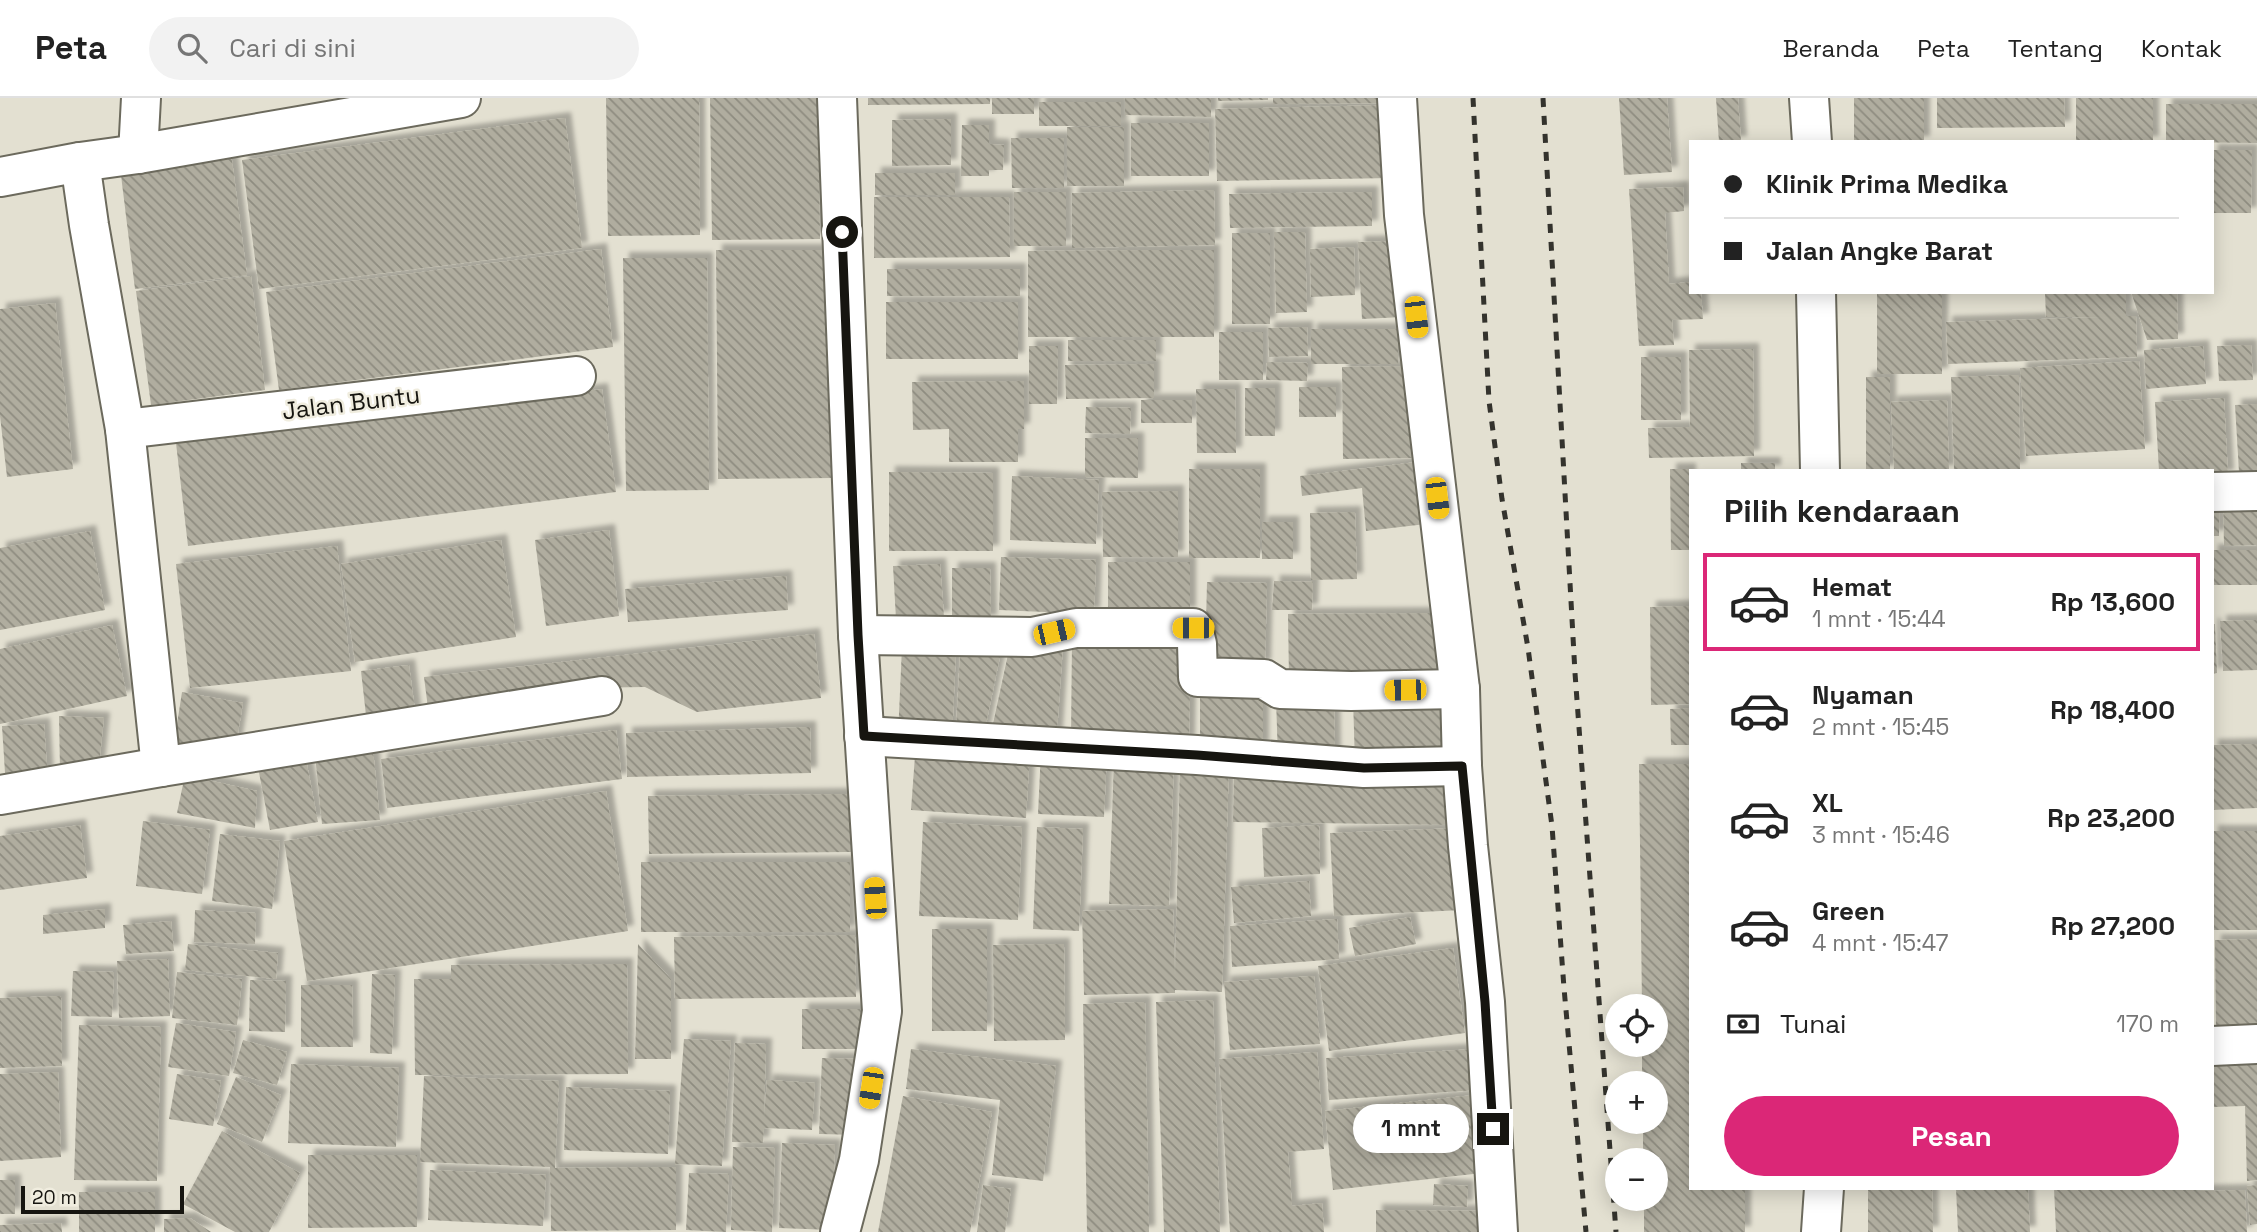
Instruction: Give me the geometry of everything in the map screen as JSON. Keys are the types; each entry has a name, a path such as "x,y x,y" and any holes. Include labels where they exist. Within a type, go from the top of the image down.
{"street":[{"path":"138,154 141,98"},
{"path":"0,177 461,98"},
{"path":"837,98 858,635 882,1011 859,1160 840,1232"},
{"path":"1397,98 1404,215 1460,690 1462,766 1485,1002 1498,1232"},
{"path":"1809,98 1812,140"},
{"path":"80,162 125,429 161,767"},
{"path":"1816,294 1820,469"},
{"name":"Jalan Buntu","path":"125,429 576,376"},
{"path":"2214,492 2257,491"},
{"path":"858,635 1032,637 1076,628 1193,628 1197,644 1198,677 1264,679 1280,690 1460,690"},
{"path":"0,795 601,696"},
{"path":"864,736 1197,755 1364,768 1462,766"},
{"path":"2214,1046 2257,1044"},
{"path":"1821,1232 1824,1190"}],"building":[{"path":"606,98 699,98 700,235 608,236"},
{"path":"710,98 818,98 820,239 712,240"},
{"path":"868,98 990,98 990,104 868,105"},
{"path":"992,98 1034,98 1034,114 992,114"},
{"path":"1125,98 1211,98 1211,117 1125,115"},
{"path":"1218,98 1268,98 1268,100 1218,101"},
{"path":"1273,98 1387,98 1387,103 1273,104"},
{"path":"1619,98 1667,98 1672,172 1624,175"},
{"path":"1716,98 1738,98 1741,140 1719,140"},
{"path":"1854,98 1924,98 1924,140 1854,140"},
{"path":"1937,98 2064,98 2065,127 1937,128"},
{"path":"2076,98 2153,98 2153,140 2076,140"},
{"path":"1039,102 1121,102 1121,126 1039,126"},
{"path":"2166,104 2257,104 2257,143 2166,140"},
{"path":"1391,105 1392,178 1217,181 1215,109"},
{"path":"565,118 582,248 259,289 242,160"},
{"path":"951,119 951,165 892,166 892,120"},
{"path":"1131,123 1209,123 1209,176 1131,176"},
{"path":"962,125 989,125 989,144 1004,145 1003,170 989,170 989,176 961,176"},
{"path":"1067,127 1124,127 1124,186 1067,186"},
{"path":"1011,138 1064,138 1064,188 1012,188"},
{"path":"2214,150 2252,150 2251,213 2214,213"},
{"path":"231,153 247,275 135,289 120,167"},
{"path":"875,173 955,173 955,195 875,195"},
{"path":"1683,187 1684,211 1665,213 1669,284 1689,282 1689,294 1701,294 1703,319 1672,320 1674,345 1639,346 1629,189"},
{"path":"1214,190 1215,245 1072,248 1072,193"},
{"path":"1014,192 1066,192 1066,246 1014,246"},
{"path":"1372,192 1372,226 1230,228 1229,194"},
{"path":"874,197 1009,197 1010,257 874,258"},
{"path":"1274,232 1305,232 1307,312 1276,313"},
{"path":"1232,233 1270,233 1270,324 1232,324"},
{"path":"1400,241 1403,317 1362,319 1358,242"},
{"path":"1354,247 1355,295 1311,297 1310,249"},
{"path":"601,249 613,347 279,390 266,292"},
{"path":"716,250 832,250 834,478 718,479"},
{"path":"1214,250 1214,337 1028,337 1028,251"},
{"path":"623,258 707,258 709,490 626,491"},
{"path":"887,269 1020,269 1020,296 887,296"},
{"path":"251,276 265,390 151,405 136,291"},
{"path":"1877,294 1942,294 1942,374 1877,374"},
{"path":"2045,294 2126,294 2126,316 2136,316 2137,357 1948,364 1946,322 2101,317 2046,317"},
{"path":"2132,294 2177,294 2178,339 2147,340"},
{"path":"886,302 1018,302 1018,359 886,359"},
{"path":"55,303 73,469 7,477 0,416 0,309"},
{"path":"1307,327 1308,356 1269,357 1268,328"},
{"path":"1311,329 1398,329 1398,364 1311,364"},
{"path":"1219,332 1263,332 1263,380 1219,380"},
{"path":"1068,340 1156,340 1156,361 1068,361"},
{"path":"2251,345 2253,380 2219,381 2217,346"},
{"path":"1029,346 1058,346 1057,404 1029,404"},
{"path":"2203,346 2206,384 2146,389 2144,350"},
{"path":"1753,349 1754,456 1649,458 1648,428 1690,427 1689,350"},
{"path":"1641,357 1681,357 1681,420 1641,420"},
{"path":"2139,361 2145,449 2026,456 2020,368"},
{"path":"1267,362 1308,363 1307,381 1266,380"},
{"path":"1154,364 1154,398 1066,399 1065,365"},
{"path":"1417,366 1417,458 1343,459 1342,367"},
{"path":"2019,375 2020,469 1954,469 1951,377"},
{"path":"1866,377 1890,377 1890,469 1866,469"},
{"path":"1024,381 1024,429 1018,429 1018,462 949,462 949,429 913,430 912,382"},
{"path":"1299,387 1336,387 1336,417 1299,417"},
{"path":"1245,388 1275,388 1275,436 1245,436"},
{"path":"602,389 616,492 188,546 176,443"},
{"path":"1196,389 1235,389 1236,453 1197,453"},
{"path":"2224,398 2228,476 2214,477 2214,469 2159,469 2155,402"},
{"path":"1141,400 1192,400 1192,423 1141,423"},
{"path":"1947,400 1949,469 1894,469 1891,402"},
{"path":"2257,404 2257,471 2239,472 2235,405"},
{"path":"1086,407 1131,408 1130,434 1085,433"},
{"path":"1085,438 1138,438 1138,478 1085,477"},
{"path":"1417,462 1426,524 1366,531 1362,488 1302,496 1300,476"},
{"path":"1741,463 1775,463 1775,469 1741,469"},
{"path":"1189,469 1260,469 1260,558 1189,558"},
{"path":"1670,469 1689,469 1689,550 1671,550"},
{"path":"889,472 993,473 993,551 889,551"},
{"path":"1012,476 1099,480 1096,544 1010,540"},
{"path":"1178,491 1178,557 1103,557 1102,492"},
{"path":"2214,493 2219,493 2219,536 2214,536"},
{"path":"2257,493 2257,545 2224,546 2223,495"},
{"path":"1355,512 1357,579 1311,580 1310,513"},
{"path":"1262,522 1293,522 1293,559 1262,559"},
{"path":"609,530 619,616 546,626 535,540"},
{"path":"90,531 105,610 0,630 0,548"},
{"path":"501,540 516,637 355,662 341,564"},
{"path":"337,546 351,671 190,688 176,564"},
{"path":"2214,550 2257,550 2257,585 2214,585"},
{"path":"1001,557 1096,560 1094,614 999,610"},
{"path":"1108,562 1190,562 1190,613 1108,613"},
{"path":"940,564 944,617 896,619 893,566"},
{"path":"952,568 990,568 991,621 952,622"},
{"path":"786,576 788,610 628,622 625,589"},
{"path":"1274,581 1313,582 1312,610 1272,610"},
{"path":"1207,582 1267,583 1265,666 1205,664"},
{"path":"1689,606 1689,704 1651,705 1650,607"},
{"path":"1444,613 1444,678 1289,680 1288,614"},
{"path":"2257,620 2257,670 2223,671 2220,621"},
{"path":"2214,624 2215,624 2217,673 2214,674"},
{"path":"112,625 127,696 0,724 0,649"},
{"path":"814,634 821,698 697,712 645,687 578,688 429,716 424,677"},
{"path":"1072,634 1191,636 1189,742 1071,741"},
{"path":"1010,645 1063,645 1056,747 989,742"},
{"path":"902,647 956,650 952,738 898,736"},
{"path":"1001,652 984,734 956,729 960,654"},
{"path":"409,665 416,718 367,724 361,671"},
{"path":"1200,682 1263,683 1263,748 1200,748"},
{"path":"182,692 243,703 235,751 173,750"},
{"path":"1450,696 1452,761 1355,764 1353,698"},
{"path":"1334,697 1335,757 1278,759 1276,698"},
{"path":"1689,708 1689,745 1671,745 1670,709"},
{"path":"59,716 104,718 99,766 60,771"},
{"path":"44,724 48,779 6,788 2,726"},
{"path":"810,727 811,773 627,777 626,733"},
{"path":"616,730 622,779 387,808 381,759"},
{"path":"916,742 1030,750 1026,818 911,810"},
{"path":"2257,744 2257,808 2214,810 2214,745"},
{"path":"373,750 380,820 322,824 315,755"},
{"path":"1041,750 1107,752 1104,817 1038,814"},
{"path":"305,754 318,822 270,830 257,762"},
{"path":"1114,758 1174,759 1169,906 1109,904"},
{"path":"1180,761 1229,762 1222,992 1175,990 1175,993 1084,995 1082,911 1173,909 1175,975"},
{"path":"1639,764 1689,764 1689,1190 1745,1190 1745,1232 1644,1232 1644,1211 1668,1211 1668,1148 1643,1148 1643,1134 1668,1134 1668,1071 1642,1071 1642,1057 1668,1057 1668,994 1642,994"},
{"path":"1234,773 1453,776 1452,825 1233,822"},
{"path":"185,775 257,791 255,828 177,813"},
{"path":"606,791 628,931 307,981 284,841"},
{"path":"853,794 853,852 649,854 648,796"},
{"path":"143,821 210,830 202,894 136,886"},
{"path":"923,822 1022,827 1018,920 919,916"},
{"path":"80,825 87,878 0,890 0,836"},
{"path":"1319,825 1320,874 1264,877 1262,828"},
{"path":"1037,827 1083,829 1079,931 1033,929"},
{"path":"1460,828 1463,910 1334,916 1330,833"},
{"path":"2214,831 2257,831 2257,930 2214,930"},
{"path":"220,834 280,841 272,909 212,901"},
{"path":"641,862 850,862 850,932 641,932"},
{"path":"1309,881 1311,916 1234,923 1231,887"},
{"path":"105,909 105,928 43,934 43,915"},
{"path":"195,910 256,913 255,944 194,942"},
{"path":"1410,917 1416,944 1355,956 1349,928"},
{"path":"1337,919 1339,959 1232,967 1230,926"},
{"path":"171,921 174,951 126,954 123,925"},
{"path":"932,929 987,929 987,1031 932,1031"},
{"path":"855,935 856,997 675,999 674,937"},
{"path":"2257,939 2257,1032 2216,1032 2215,940"},
{"path":"188,944 278,953 276,979 185,970"},
{"path":"638,944 671,979 671,1059 635,1059"},
{"path":"1064,944 1065,1040 994,1041 993,945"},
{"path":"1453,948 1465,1033 1329,1051 1318,966"},
{"path":"168,959 170,1016 119,1018 117,961"},
{"path":"627,964 628,1074 415,1075 414,979 451,979 451,965"},
{"path":"73,971 114,972 112,1017 71,1016"},
{"path":"177,972 242,979 237,1025 172,1018"},
{"path":"372,974 395,975 392,1054 370,1053"},
{"path":"1314,976 1320,1044 1230,1050 1224,982"},
{"path":"250,980 286,981 285,1032 249,1031"},
{"path":"301,985 352,985 353,1047 301,1047"},
{"path":"61,996 62,1066 0,1068 0,998"},
{"path":"1213,1000 1220,1232 1164,1232 1156,1002"},
{"path":"1145,1002 1149,1232 1087,1232 1083,1004"},
{"path":"802,1009 863,1009 863,1049 802,1049"},
{"path":"176,1023 236,1032 229,1076 168,1067"},
{"path":"79,1025 161,1027 157,1181 74,1180"},
{"path":"684,1039 731,1041 722,1166 675,1164"},
{"path":"243,1040 287,1052 277,1085 233,1073"},
{"path":"735,1043 766,1044 764,1116 767,1080 815,1083 812,1130 764,1128 763,1143 732,1142"},
{"path":"911,1049 1056,1066 1043,1181 992,1175 1000,1100 906,1089"},
{"path":"1475,1049 1478,1090 1329,1100 1326,1058"},
{"path":"2257,1051 2257,1180 2247,1181 2245,1106 2214,1107 2214,1052"},
{"path":"1317,1052 1324,1149 1288,1152 1292,1206 1322,1203 1324,1232 1230,1232 1219,1059"},
{"path":"822,1058 859,1059 857,1135 819,1134"},
{"path":"291,1064 399,1068 396,1147 288,1143"},
{"path":"58,1072 61,1157 0,1161 0,1074"},
{"path":"177,1074 221,1081 213,1126 169,1119"},
{"path":"424,1076 559,1081 555,1168 676,1167 676,1230 551,1231 550,1167 420,1162"},
{"path":"236,1077 281,1095 262,1142 217,1124"},
{"path":"566,1087 670,1091 668,1154 564,1150"},
{"path":"1474,1095 1482,1173 1333,1190 1325,1111"},
{"path":"903,1096 992,1112 970,1232 878,1232"},
{"path":"222,1131 300,1173 269,1232 235,1232 183,1204"},
{"path":"782,1143 835,1145 832,1230 779,1228"},
{"path":"733,1147 775,1148 772,1232 731,1230"},
{"path":"308,1155 417,1155 417,1227 308,1228"},
{"path":"430,1170 546,1175 543,1226 428,1220"},
{"path":"689,1173 729,1174 726,1232 686,1230"},
{"path":"0,1180 15,1180 15,1214 0,1214"},
{"path":"1434,1184 1468,1186 1467,1207 1433,1205"},
{"path":"983,1185 1011,1189 1005,1232 977,1232"},
{"path":"2257,1185 2257,1224 2250,1225 2247,1186"},
{"path":"1868,1190 1932,1190 1933,1232 1868,1232"},
{"path":"1956,1190 2028,1190 2030,1232 1958,1232"},
{"path":"2054,1190 2245,1190 2247,1232 2056,1232"},
{"path":"79,1192 155,1192 155,1232 79,1232"},
{"path":"1376,1210 1492,1211 1492,1232 1376,1232"},
{"path":"190,1218 211,1232 164,1232 164,1219"},
{"path":"61,1223 62,1232 0,1232 0,1225"}],"railway":[{"path":"1473,98 1489,401 1502,499 1528,648 1552,826 1586,1232"},
{"path":"1543,98 1575,673 1616,1232"}],"route":[{"path":"842,232 864,736 1197,755 1364,768 1462,766 1485,1002 1493,1129"}]}
